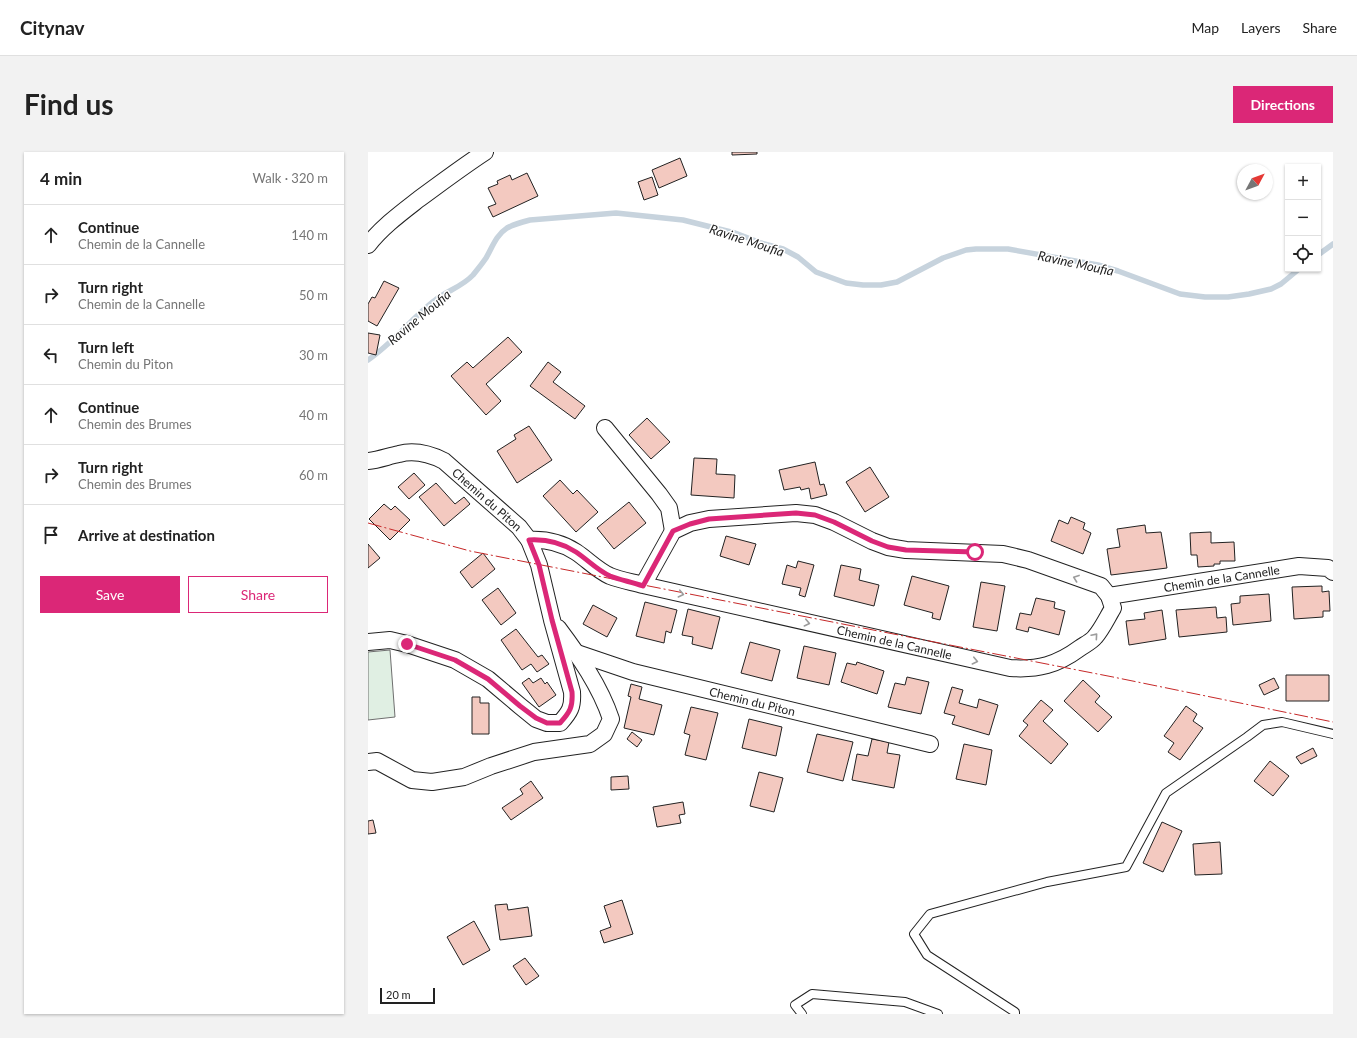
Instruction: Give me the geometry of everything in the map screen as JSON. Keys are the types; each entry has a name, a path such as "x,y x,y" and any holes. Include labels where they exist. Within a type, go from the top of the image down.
{"street":[{"path":"368,245 375,236 405,210 452,174 485,152"},
{"path":"605,428 669,508 673,531 643,586"},
{"name":"Chemin du Piton","path":"368,461 415,452 436,457 444,461 519,527 529,540 539,565 552,620 577,653 605,701 612,719 604,734 590,744 534,752 491,766 464,777 432,782 412,780 377,761 368,762"},
{"path":"673,531 690,524 709,519 796,513 815,515 834,522 872,541 888,547 906,550 1002,554 1028,560 1101,586 1109,596"},
{"name":"Chemin de la Cannelle","path":"529,540 540,539 555,542 576,552 593,566 610,576 643,586 1010,668 1027,670 1055,663 1069,656 1094,638 1113,608 1109,596 1299,566 1328,568 1333,572"},
{"path":"368,642 390,640 455,660 488,679 536,718 547,723 560,723 568,714 573,704 572,692 552,620"},
{"name":"Chemin du Piton","path":"577,653 633,672 930,744"}],"lane":[{"path":"1015,1014 1015,1012 927,955 914,934 930,914 1047,882 1126,867 1166,793 1263,725 1282,722 1333,734"},
{"path":"802,1014 795,1005 812,994 905,1002 938,1014"}],"green space":[{"path":"390,650 395,717 368,720 368,652"}],"building":[{"path":"732,152 757,152 757,154 732,155"},
{"path":"680,158 687,176 659,188 652,170"},
{"path":"527,173 538,196 493,217 488,207 496,204 488,188 498,184 497,181 510,175 512,180"},
{"path":"652,177 658,195 644,200 638,182"},
{"path":"384,281 399,288 377,326 368,321 368,304 372,297 375,298"},
{"path":"368,333 380,335 376,355 368,353"},
{"path":"508,337 522,352 486,384 501,401 486,415 451,376 467,362 473,368"},
{"path":"548,362 561,372 553,382 585,406 575,419 530,386"},
{"path":"647,418 670,442 651,459 629,435"},
{"path":"529,426 552,460 517,483 497,451 516,439 514,435"},
{"path":"694,458 717,459 716,474 735,475 734,498 691,495"},
{"path":"815,462 820,485 824,484 827,495 811,499 809,488 801,490 800,487 784,490 779,470"},
{"path":"870,467 889,497 865,512 846,482"},
{"path":"414,473 425,485 409,499 398,487"},
{"path":"560,480 573,494 577,490 598,512 576,532 543,496"},
{"path":"436,483 455,504 464,497 470,504 444,526 419,497"},
{"path":"629,502 646,523 614,549 597,528"},
{"path":"384,504 391,510 395,506 410,520 390,540 369,519"},
{"path":"1071,517 1085,523 1083,529 1091,533 1083,554 1051,541 1059,520 1068,524"},
{"path":"1145,525 1146,533 1161,532 1167,568 1111,575 1107,549 1120,547 1117,529"},
{"path":"1211,532 1211,543 1234,542 1235,561 1220,561 1220,564 1214,564 1214,566 1198,567 1197,555 1191,555 1190,533"},
{"path":"726,536 756,544 749,565 720,556"},
{"path":"368,544 380,558 368,568"},
{"path":"483,553 495,569 472,588 460,572"},
{"path":"798,561 814,565 805,597 799,595 801,588 782,584 787,565 796,568"},
{"path":"841,565 861,569 859,580 879,585 874,606 834,596"},
{"path":"912,576 949,586 940,620 932,618 933,613 904,605"},
{"path":"981,582 1005,586 997,631 973,627"},
{"path":"1322,586 1322,592 1329,591 1330,611 1323,611 1323,617 1294,619 1292,587"},
{"path":"498,588 516,613 501,625 482,600"},
{"path":"1269,594 1271,621 1233,625 1231,604 1240,603 1240,596"},
{"path":"1036,598 1055,602 1054,608 1065,611 1059,635 1029,627 1028,632 1016,629 1020,613 1031,615"},
{"path":"645,602 677,610 671,633 666,631 664,643 636,636"},
{"path":"593,605 617,618 607,637 583,624"},
{"path":"1216,607 1217,618 1226,617 1227,632 1179,637 1176,610"},
{"path":"688,609 720,617 712,649 692,644 693,637 682,635"},
{"path":"1162,610 1166,639 1129,645 1126,621 1145,619 1144,613"},
{"path":"516,629 538,657 542,655 549,664 537,672 531,664 522,670 501,640"},
{"path":"750,642 780,650 772,681 741,673"},
{"path":"804,646 836,653 829,685 797,678"},
{"path":"857,662 884,671 877,694 841,682 847,663 856,665"},
{"path":"1286,675 1329,675 1329,701 1286,701"},
{"path":"907,677 929,682 921,714 888,707 895,683 905,685"},
{"path":"529,678 533,683 541,678 545,684 547,682 556,695 539,707 522,683"},
{"path":"1274,678 1279,688 1264,695 1259,685"},
{"path":"1083,680 1100,696 1095,702 1112,717 1098,732 1064,701"},
{"path":"631,684 642,687 639,699 662,705 654,735 624,728 631,697 628,696"},
{"path":"952,687 963,690 959,703 977,708 979,699 998,705 989,735 952,724 955,716 944,713"},
{"path":"472,697 480,697 480,703 489,703 489,734 472,734"},
{"path":"1041,700 1053,710 1043,721 1068,744 1051,764 1019,736 1028,725 1023,721"},
{"path":"1186,706 1197,714 1193,721 1203,728 1180,760 1168,752 1174,743 1164,736"},
{"path":"691,707 718,713 706,760 685,755 690,735 684,733"},
{"path":"749,719 782,727 776,756 742,748"},
{"path":"632,732 642,740 637,747 627,739"},
{"path":"817,734 853,742 843,781 807,772"},
{"path":"872,739 889,742 887,753 900,755 894,788 852,780 857,754 868,756"},
{"path":"964,744 992,750 986,785 956,779"},
{"path":"1313,748 1317,756 1301,764 1296,757"},
{"path":"1270,761 1289,776 1273,796 1254,781"},
{"path":"759,772 783,778 774,812 750,806"},
{"path":"628,776 629,789 611,790 611,777"},
{"path":"531,781 543,798 511,820 502,808 523,794 520,789"},
{"path":"683,802 685,814 679,815 681,823 657,827 653,807"},
{"path":"373,820 376,833 368,834 368,821"},
{"path":"1162,822 1182,831 1163,872 1143,863"},
{"path":"1220,842 1222,874 1195,875 1193,844"},
{"path":"622,900 633,934 604,943 600,931 611,927 604,906"},
{"path":"507,904 508,910 528,907 532,936 500,940 495,905"},
{"path":"474,921 490,950 463,965 447,937"},
{"path":"525,958 539,976 526,985 513,966"}],"waterway":[{"name":"Ravine Moufia","path":"368,360 386,346 434,301 469,279 484,260 503,231 512,225 530,220 616,213 683,220 735,233 761,243 783,249 798,257 816,272 846,283 863,285 881,285 897,282 943,258 966,250 976,249 1008,249 1098,265 1180,294 1205,297 1228,297 1271,289 1281,284 1295,272"},
{"name":"Ravine Moufia","path":"1321,253 1333,244"}],"power":[{"path":"368,523 470,551 1113,677 1333,722"}],"route":[{"path":"407,644 455,660 488,679 536,718 547,723 560,723 568,714 573,704 572,692 552,620 539,565 529,540 540,539 555,542 576,552 593,566 610,576 643,586 673,531 690,524 709,519 796,513 815,515 834,522 872,541 888,547 906,550 975,552"}]}
